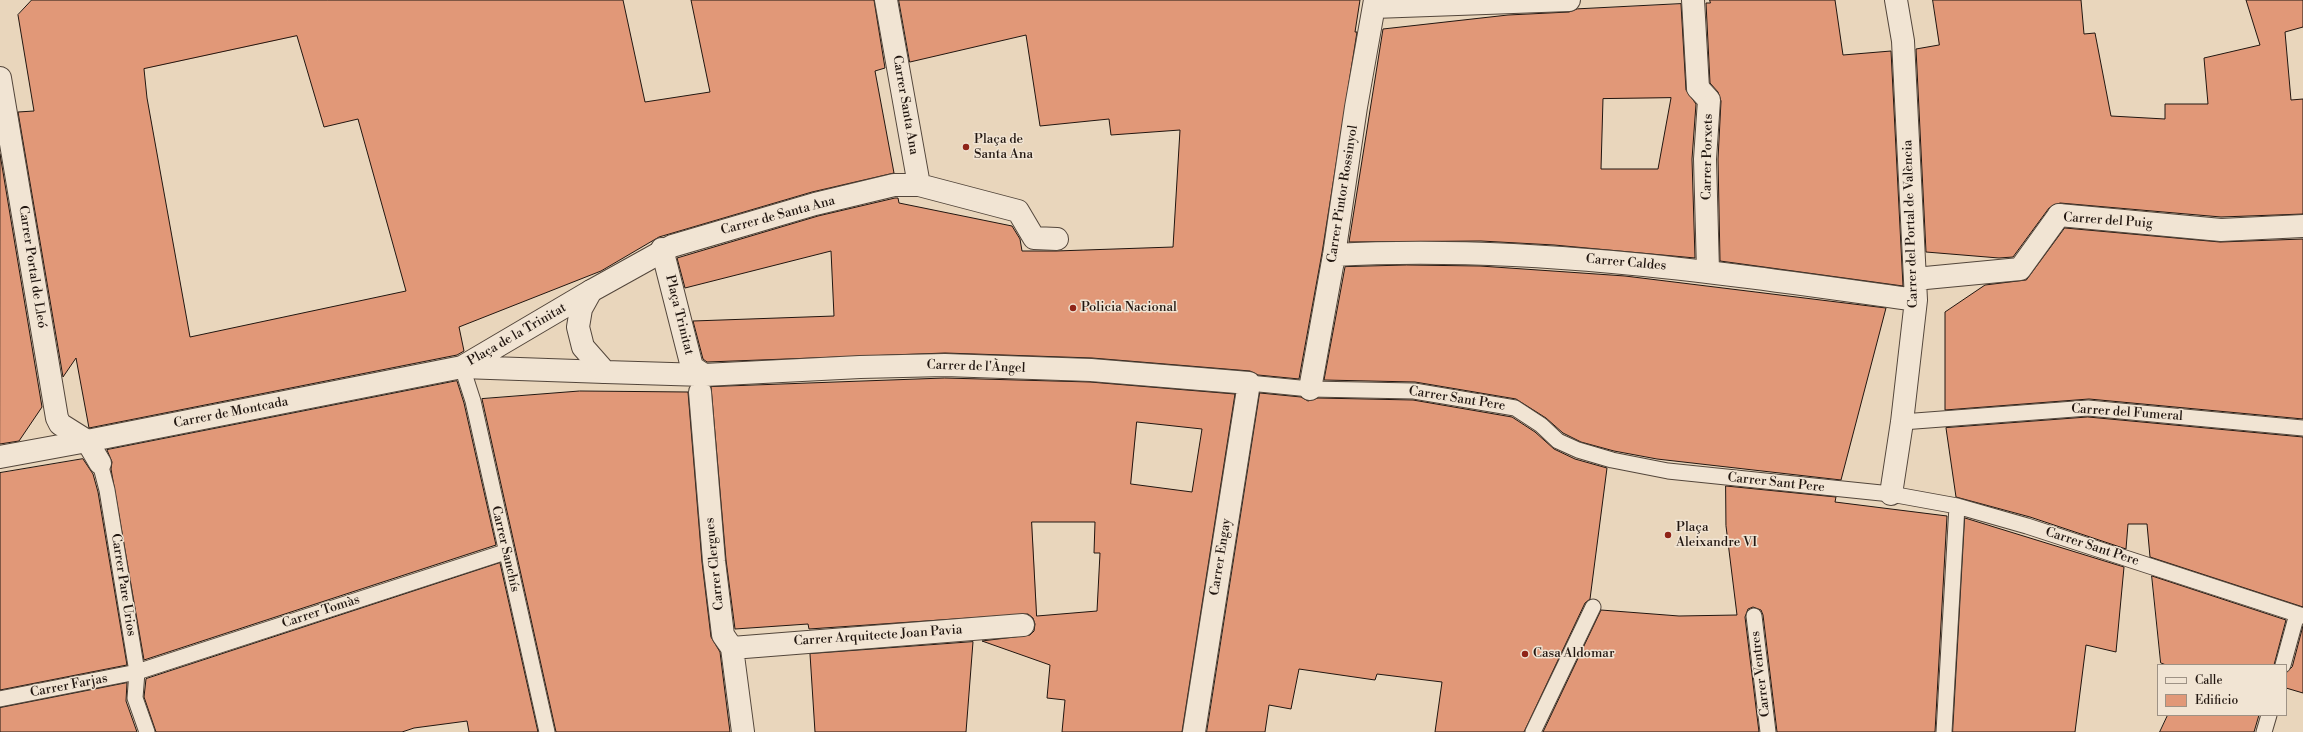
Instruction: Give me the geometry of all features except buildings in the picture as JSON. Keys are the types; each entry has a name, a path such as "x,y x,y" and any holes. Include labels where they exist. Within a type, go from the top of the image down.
{"street":[{"name":"Carrer Santa Ana","path":"886,0 919,185"},
{"path":"1374,3 1569,0"},
{"name":"Carrer Porxets","path":"1693,0 1698,88 1709,100 1705,159 1708,271"},
{"name":"Carrer del Portal de València","path":"1891,494 1902,422 1915,289 1903,41 1896,0"},
{"name":"Carrer Pintor Rossinyol","path":"1310,389 1334,255 1356,108 1374,3"},
{"name":"Carrer Portal de Lleó","path":"0,78 57,418 60,424 87,441"},
{"name":"Carrer de Santa Ana","path":"662,249 771,216 894,185 919,185"},
{"path":"919,185 1018,211 1034,238 1057,239"},
{"name":"Carrer del Puig","path":"1915,289 2020,269 2059,215 2221,230 2303,226"},
{"name":"Plaça de la Trinitat","path":"462,367 662,249"},
{"name":"Plaça Trinitat","path":"662,249 692,367 702,383"},
{"name":"Carrer Caldes","path":"1334,255 1392,252 1500,253 1915,289"},
{"name":"Plaça de la Trinitat","path":"592,291 581,309 578,327 582,347 605,372"},
{"name":"Carrer de l'Àngel","path":"702,383 860,367 945,365 1091,370 1249,383"},
{"name":"Carrer de Montcada","path":"0,457 462,367"},
{"name":"Plaça de la Trinitat","path":"462,367 605,372 702,383"},
{"name":"Carrer Clergues","path":"702,383 714,561 723,635 732,648 743,732"},
{"name":"Carrer Engay","path":"1194,732 1249,383"},
{"name":"Carrer Pare Urios","path":"87,441 100,463"},
{"name":"Carrer Arquitecte Joan Pavia","path":"732,648 1023,625"}],"lane":[{"name":"Carrer Sanchís","path":"462,367 473,401 505,552 547,732"},
{"name":"Carrer Sant Pere","path":"1249,383 1310,389 1414,391 1451,395 1515,408 1527,414 1566,445 1636,466 1727,478 1891,494 1957,506 2026,526 2300,615"},
{"name":"Carrer del Fumeral","path":"1902,422 2088,408 2303,428"},
{"name":"Carrer Pare Urios","path":"100,463 107,490 137,672 136,698 147,732"},
{"path":"1944,732 1957,506"},
{"name":"Carrer Tomàs","path":"137,672 505,552"},
{"path":"1533,732 1593,607"},
{"path":"2283,664 2300,615"},
{"name":"Carrer Ventres","path":"1754,616 1768,732"},
{"name":"Carrer Farjas","path":"0,699 137,672"},
{"path":"2264,732 2269,716"}],"place":[{"name":"Plaça de Santa Ana","path":"966,147"},
{"name":"Policia Nacional","path":"1073,308"},
{"name":"Plaça Aleixandre VI","path":"1668,535"},
{"name":"Casa Aldomar","path":"1525,654"}]}
